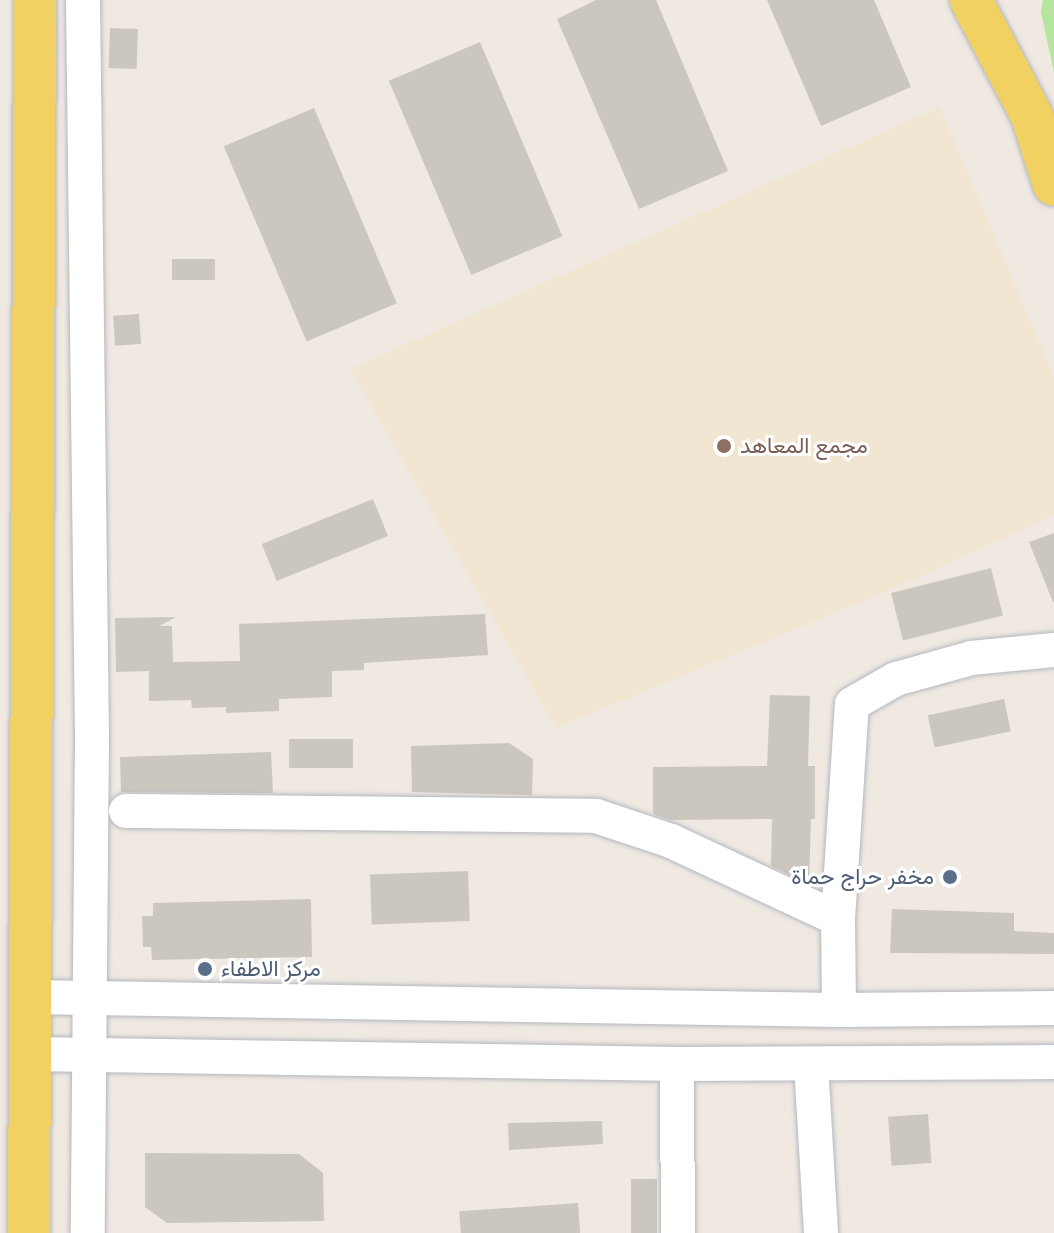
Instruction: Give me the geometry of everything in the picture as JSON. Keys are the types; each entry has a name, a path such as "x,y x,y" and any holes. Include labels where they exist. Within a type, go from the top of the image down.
{"main road":[{"path":"29,1233 35,0"},
{"path":"971,0 1043,131"},
{"path":"1002,0 1010,67 1043,131 1054,185"}],"street":[{"path":"83,0 93,995 88,1233"},
{"path":"839,1010 838,919 852,704 896,679 971,658 1054,650"},
{"path":"126,811 596,816 671,841 838,919"},
{"path":"30,997 93,995 839,1010 1054,1008"},
{"path":"29,1054 677,1064 1054,1062"},
{"path":"677,1064 678,1233"},
{"path":"811,1064 821,1233"}],"shaded area":[{"name":"مجمع المعاهد","path":"940,107 1054,377 1054,515 890,590 556,728 350,369"}],"green space":[{"path":"1043,0 1054,0 1054,72 1041,12"}],"building":[{"path":"596,0 656,0 728,171 639,209 557,19"},
{"path":"767,0 874,0 911,87 821,126"},
{"path":"110,28 138,29 137,69 109,68"},
{"path":"480,42 562,236 471,275 389,81"},
{"path":"314,108 397,303 307,341 224,146"},
{"path":"172,259 215,259 215,280 172,280"},
{"path":"139,314 141,344 115,346 113,316"},
{"path":"373,499 388,536 277,581 262,544"},
{"path":"1054,533 1054,602 1053,602 1029,542"},
{"path":"991,568 1003,616 903,640 891,593"},
{"path":"485,614 488,655 364,663 364,670 332,671 332,697 279,699 279,711 226,713 226,707 192,708 191,700 149,701 149,671 116,672 115,618 176,617 159,626 172,626 173,662 240,661 239,624"},
{"path":"770,695 810,696 808,766 815,766 815,819 811,819 809,884 771,866 772,819 670,820 653,814 653,767 767,766"},
{"path":"1004,699 1011,731 935,747 928,715"},
{"path":"289,739 353,739 353,768 289,768"},
{"path":"509,743 533,759 532,795 412,792 411,746"},
{"path":"271,752 273,793 121,792 120,757"},
{"path":"468,871 470,921 372,924 370,874"},
{"path":"311,899 312,957 152,960 151,947 143,947 142,916 153,916 153,903"},
{"path":"892,909 1014,913 1014,931 1054,933 1054,954 890,953"},
{"path":"928,1114 931,1163 892,1166 888,1117"},
{"path":"602,1121 603,1144 509,1150 508,1123"},
{"path":"145,1153 299,1154 323,1173 324,1221 167,1223 145,1207"},
{"path":"631,1179 657,1179 657,1233 631,1233"},
{"path":"578,1203 580,1233 461,1233 459,1211"}],"place":[{"name":"مجمع المعاهد","path":"724,446"},
{"name":"مخفر حراج حماة","path":"950,877"},
{"name":"مركز الاطفاء","path":"205,969"}]}
